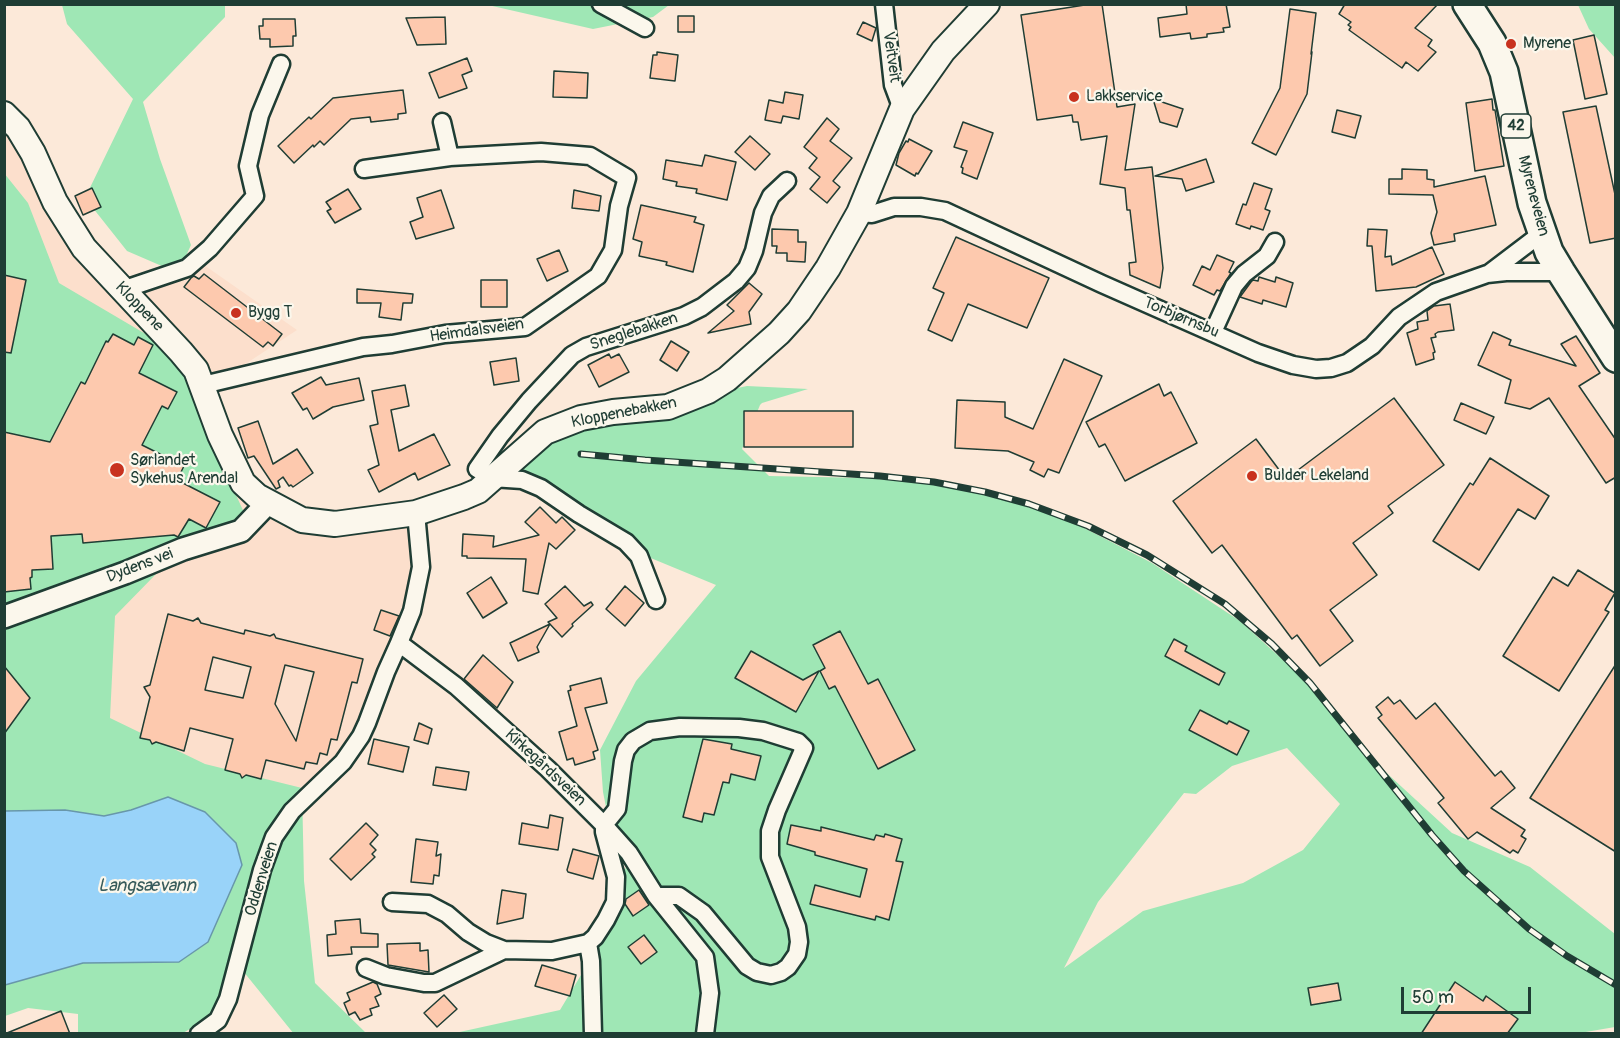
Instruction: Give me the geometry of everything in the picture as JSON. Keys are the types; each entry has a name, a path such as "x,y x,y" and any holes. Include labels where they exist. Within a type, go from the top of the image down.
{"main road":[{"name":"Kloppenebakken","path":"267,502 302,520 335,524 416,513 478,491 545,432 581,418 613,412 668,407 708,391 727,379 779,333 799,311 828,268 859,213 902,109 943,51 987,4"},
{"name":"Myreneveien","path":"1467,4 1492,43 1504,72 1532,203 1551,253"},
{"name":"Kloppene","path":"4,114 18,128 33,153 55,202 84,248 182,352 196,370 220,435 243,483 267,502"},
{"name":"42","path":"1551,253 1616,358"}],"street":[{"path":"601,4 645,28"},
{"name":"Veitveit","path":"884,4 893,85 902,109"},
{"path":"122,290 187,268 210,248 255,196 248,166 260,115 281,64"},
{"path":"364,169 450,157 442,122"},
{"name":"Heimdalsveien","path":"203,385 363,347 446,334 525,327 598,276 613,250 619,206 627,178 590,156 541,152 450,157"},
{"name":"Sneglebakken","path":"492,478 477,469 529,401 572,355 586,347 684,316 702,307 736,281 747,268 754,251 763,213 771,196 787,181"},
{"name":"Torbjørnsbu","path":"859,213 872,214 894,207 921,207 945,211 1102,284 1258,352 1293,365 1317,369 1347,363 1372,346 1399,317 1436,292 1551,253"},
{"path":"1214,332 1234,286 1244,274 1267,256 1275,242"},
{"name":"Torbjørnsbu","path":"1487,274 1506,272 1551,253"},
{"path":"492,478 522,480 542,488 579,514 626,542 639,556 656,600"},
{"name":"Dydens vei","path":"4,617 125,573 183,549 241,531 267,502"},
{"path":"399,643 412,611 421,567 416,513"},
{"name":"Kirkegårdsveien","path":"399,643 456,686 548,769 629,853 656,896 705,957 710,993 705,1034"},
{"name":"Oddenveien","path":"199,1034 218,1020 228,999 262,870 274,837 292,811 343,762 361,736 399,643"},
{"path":"392,902 428,904 447,914 468,932 486,943 504,950 552,951 582,946 595,937 615,902 616,877 604,825 617,809 623,760 626,750 633,741 650,730 680,727 739,728 763,731 798,742 804,748 770,831 770,857 797,927 799,942 797,954 788,968 771,975 757,972 747,966 703,913 679,896 656,896"},
{"path":"588,943 591,961 593,1034"},
{"path":"366,968 386,976 435,983 504,950"}],"shaded area":[{"name":"Sørlandet Sykehus Arendal","path":"4,116 121,291 204,265 297,330 209,388 263,511 410,522 416,591 353,739 260,852 5,790"}],"green space":[{"path":"62,5 225,5 225,17 143,102 160,159 191,245 178,273 127,251 85,198 133,99 67,24"},
{"path":"488,5 669,5 653,17 593,29"},
{"path":"1578,5 1615,5 1615,58 1589,29"},
{"path":"4,173 28,203 59,283 149,336 176,347 210,438 252,530 157,573 115,616 110,718 205,764 302,788 304,881 315,983 365,1032 455,1033 560,1010 587,965 626,867 603,840 608,817 603,792 600,750 636,681 716,585 641,554 514,473 549,442 645,408 747,386 808,389 760,405 742,449 769,476 867,478 964,487 1061,516 1152,563 1240,621 1314,688 1379,766 1452,833 1530,867 1615,934 1615,1027 1574,1034 294,1034 243,971 207,1019 183,1033 78,1033 78,1014 28,1008 5,1016 5,985 83,963 179,962 208,942 131,810 104,816 65,810 5,811","holes":["1287,748 1340,804 1303,850 1243,883 1143,911 1064,968 1098,902 1184,793 1196,794 1232,766"]}],"water":[{"name":"Langsævann","path":"168,797 205,812 236,843 242,865 208,942 179,962 83,963 5,985 5,811 65,810 104,816 131,810"}],"building":[{"path":"1102,4 1117,107 1135,104 1125,170 1152,167 1163,268 1160,288 1130,275 1129,263 1136,262 1125,188 1100,184 1107,136 1081,140 1078,122 1073,122 1072,115 1037,120 1021,15"},
{"path":"1186,4 1226,4 1230,27 1223,28 1224,32 1207,34 1207,37 1191,39 1190,33 1160,37 1158,18 1187,14"},
{"path":"1345,4 1438,4 1415,28 1432,40 1428,46 1436,52 1418,71 1406,62 1402,68 1349,30 1351,27 1348,25 1351,22 1339,14"},
{"path":"1290,9 1316,13 1307,94 1276,155 1252,143 1280,88"},
{"path":"678,16 694,16 694,32 678,32"},
{"path":"445,17 446,44 417,45 406,18"},
{"path":"263,19 295,19 296,36 293,36 293,46 270,47 270,39 260,39 259,26 263,26"},
{"path":"863,22 876,28 872,41 857,34"},
{"path":"1594,35 1607,94 1585,99 1573,40"},
{"path":"657,52 678,55 675,81 650,78 653,55 657,55"},
{"path":"467,58 472,71 462,75 467,88 439,98 429,73"},
{"path":"554,71 588,73 587,98 553,97"},
{"path":"403,90 406,113 398,114 398,119 371,122 370,117 351,119 324,145 320,141 314,147 313,145 294,163 278,146 333,98"},
{"path":"785,92 803,95 799,119 783,116 781,123 765,120 769,100 783,103"},
{"path":"1153,99 1183,109 1177,127 1160,122"},
{"path":"1492,99 1504,166 1475,171 1466,103"},
{"path":"1596,106 1616,199 1616,238 1590,243 1563,112"},
{"path":"1337,110 1361,116 1355,138 1332,132"},
{"path":"827,118 839,129 830,141 852,158 833,181 840,187 827,203 810,189 820,177 809,168 817,158 804,147"},
{"path":"963,122 993,133 977,179 962,173 963,168 961,167 967,151 954,147"},
{"path":"750,136 770,154 755,170 735,152"},
{"path":"909,139 932,151 915,176 896,165 899,153"},
{"path":"705,155 736,162 727,200 696,193 697,189 676,186 677,182 663,179 666,160 702,166"},
{"path":"1206,159 1214,182 1186,191 1182,179 1155,176"},
{"path":"1402,169 1427,170 1427,179 1434,180 1434,187 1485,176 1496,225 1454,234 1455,241 1434,245 1431,233 1437,212 1433,195 1389,194 1389,179 1402,179"},
{"path":"1254,183 1272,189 1265,209 1270,211 1263,230 1251,226 1250,229 1236,224"},
{"path":"92,188 101,207 83,215 75,196"},
{"path":"348,189 361,209 335,223 327,211 331,209 326,202"},
{"path":"441,190 454,228 416,239 410,222 423,217 417,198"},
{"path":"574,190 601,196 599,211 572,208"},
{"path":"641,205 696,217 694,222 704,225 693,272 666,265 667,262 639,256 642,242 633,239"},
{"path":"772,229 798,230 798,242 806,242 805,262 787,261 787,253 776,253 777,246 772,246"},
{"path":"1368,229 1387,230 1385,257 1391,256 1392,265 1432,247 1444,274 1416,287 1376,291 1372,246 1367,246"},
{"path":"956,237 1049,278 1027,328 968,304 952,341 928,330 944,293 933,288"},
{"path":"559,250 568,271 547,281 537,259"},
{"path":"1217,255 1234,262 1229,272 1231,273 1220,291 1217,290 1214,295 1193,285 1202,266 1210,270"},
{"name":"Bygg T","path":"204,274 282,334 273,346 268,342 263,347 184,287 194,276 199,279"},
{"path":"4,275 26,280 11,353 4,352"},
{"path":"1259,277 1275,282 1276,277 1293,283 1286,307 1263,300 1262,304 1240,297 1251,282 1258,281"},
{"path":"481,280 507,280 507,307 481,307"},
{"path":"749,283 762,294 749,312 751,324 708,333 734,311 727,305"},
{"path":"357,289 413,294 412,303 403,303 401,320 379,317 381,303 357,303"},
{"path":"1450,304 1454,330 1435,334 1436,337 1431,338 1435,352 1433,353 1434,359 1416,365 1407,333 1418,329 1417,322 1428,320 1427,311 1434,306"},
{"path":"1493,332 1511,340 1509,345 1576,366 1561,344 1576,336 1600,373 1579,386 1616,440 1616,477 1606,483 1549,398 1530,409 1505,403 1511,380 1478,365"},
{"path":"113,334 134,345 138,337 153,345 139,373 177,392 168,409 162,406 142,445 184,466 177,480 220,502 206,528 189,519 178,537 174,535 83,543 82,534 51,536 53,569 32,570 31,589 4,592 4,432 50,442 81,382 85,384 106,341 108,342"},
{"path":"671,341 689,352 677,371 660,360"},
{"path":"609,354 611,358 619,354 629,372 599,387 588,365"},
{"path":"516,358 519,381 494,385 490,362"},
{"path":"1064,359 1102,376 1059,473 1048,469 1044,477 1030,470 1034,462 1008,451 955,448 957,400 1005,402 1005,417 1033,429"},
{"path":"321,377 326,385 359,378 364,400 333,407 313,419 307,408 303,410 292,393"},
{"path":"1159,384 1164,396 1171,392 1197,443 1125,481 1105,444 1099,447 1086,422"},
{"path":"405,385 409,406 391,410 399,451 434,434 450,465 418,480 415,473 379,492 368,470 379,465 370,426 378,424 372,391"},
{"path":"1394,398 1444,465 1388,506 1393,513 1353,543 1377,575 1330,610 1353,641 1320,666 1297,635 1292,639 1222,545 1212,553 1173,501 1256,439 1286,479"},
{"path":"1461,403 1494,417 1486,434 1454,420"},
{"path":"744,411 853,411 853,447 744,447"},
{"path":"258,421 273,464 297,449 313,473 293,487 289,486 283,477 278,481 280,487 276,489 254,456 248,458 238,428"},
{"path":"1490,458 1549,496 1535,519 1518,509 1479,570 1433,541 1470,483 1473,485"},
{"path":"540,507 556,523 562,517 575,530 556,549 549,543 538,594 523,591 526,559 462,556 463,534 494,536 493,547 539,535 525,522"},
{"path":"1578,570 1615,593 1605,610 1609,612 1559,691 1503,656 1553,577 1568,586"},
{"path":"491,577 507,603 483,618 467,593"},
{"path":"565,586 584,606 591,602 593,605 572,624 573,626 562,637 548,622 557,618 545,604"},
{"path":"625,586 644,603 625,626 606,609"},
{"path":"381,610 399,616 390,636 374,630"},
{"path":"168,614 193,621 198,618 201,623 244,634 245,630 270,636 274,634 276,638 363,659 357,683 352,682 337,740 331,739 327,755 320,753 317,764 306,762 304,769 266,760 261,779 246,775 242,778 240,774 225,770 233,739 190,728 184,751 156,742 152,744 150,740 140,738 150,697 144,687 150,685","holes":["213,657 251,667 243,698 205,690","285,665 314,672 296,741 275,704"]},
{"path":"550,624 537,647 539,652 518,661 510,643"},
{"path":"840,631 868,684 878,679 915,750 878,769 835,686 829,689 820,671 825,668 813,645"},
{"path":"1174,639 1187,646 1185,651 1225,673 1219,685 1165,656"},
{"path":"751,651 803,680 819,671 796,712 735,678"},
{"path":"483,655 513,682 497,708 464,679"},
{"path":"1616,664 1616,852 1530,798"},
{"path":"4,666 30,698 4,734"},
{"path":"601,678 607,703 585,708 598,750 593,752 595,759 575,765 573,758 567,760 559,732 577,726 568,691 571,690 570,686"},
{"path":"1388,697 1394,704 1400,700 1416,719 1435,703 1495,776 1501,771 1515,788 1491,808 1525,830 1521,836 1526,839 1518,853 1513,850 1510,853 1477,832 1468,839 1438,803 1444,798 1378,718 1382,715 1376,707"},
{"path":"1200,710 1227,724 1229,721 1249,731 1237,755 1189,730"},
{"path":"419,723 432,729 428,744 414,740"},
{"path":"374,739 409,747 403,772 368,764"},
{"path":"703,739 732,744 731,749 761,756 755,780 731,774 729,783 723,782 714,815 704,813 702,822 683,817"},
{"path":"436,767 469,772 466,790 433,785"},
{"path":"550,815 563,818 558,850 519,844 522,823 548,828"},
{"path":"366,823 378,835 370,844 376,850 372,854 375,857 351,880 330,859"},
{"path":"791,825 821,831 821,827 874,840 876,835 884,837 885,834 902,839 896,861 903,862 889,920 876,916 875,920 810,904 815,885 860,897 867,869 815,855 815,852 787,844"},
{"path":"416,839 438,842 436,856 441,854 439,876 434,875 433,884 411,882"},
{"path":"573,849 599,856 593,879 568,872"},
{"path":"502,890 526,894 523,918 497,924"},
{"path":"639,890 649,905 633,916 625,904 626,899"},
{"path":"360,919 361,933 378,934 378,947 351,947 352,954 328,956 327,935 336,934 335,921"},
{"path":"644,935 657,952 641,964 628,947"},
{"path":"420,943 420,951 428,950 429,972 388,965 387,944"},
{"path":"542,965 576,975 570,996 535,986"},
{"path":"373,982 377,984 381,994 375,997 379,1006 370,1009 372,1015 360,1020 355,1012 349,1015 344,1003 350,1000 347,993"},
{"path":"1455,982 1483,1001 1486,996 1518,1019 1507,1034 1421,1034"},
{"path":"1338,983 1341,1000 1311,1005 1308,988"},
{"path":"444,995 457,1009 437,1027 424,1013"},
{"path":"61,1011 70,1034 7,1034 7,1033"}],"railway":[{"path":"581,454 934,482 1029,504 1088,526 1147,555 1225,604 1272,644 1310,683 1432,835 1464,871 1529,929 1567,956 1616,985"}],"place":[{"name":"Myrene","path":"1511,44"},
{"name":"Lakkservice","path":"1074,97"},
{"name":"Bygg T","path":"236,313"},
{"name":"Sørlandet Sykehus Arendal","path":"117,470"},
{"name":"Bulder Lekeland","path":"1252,476"}]}
